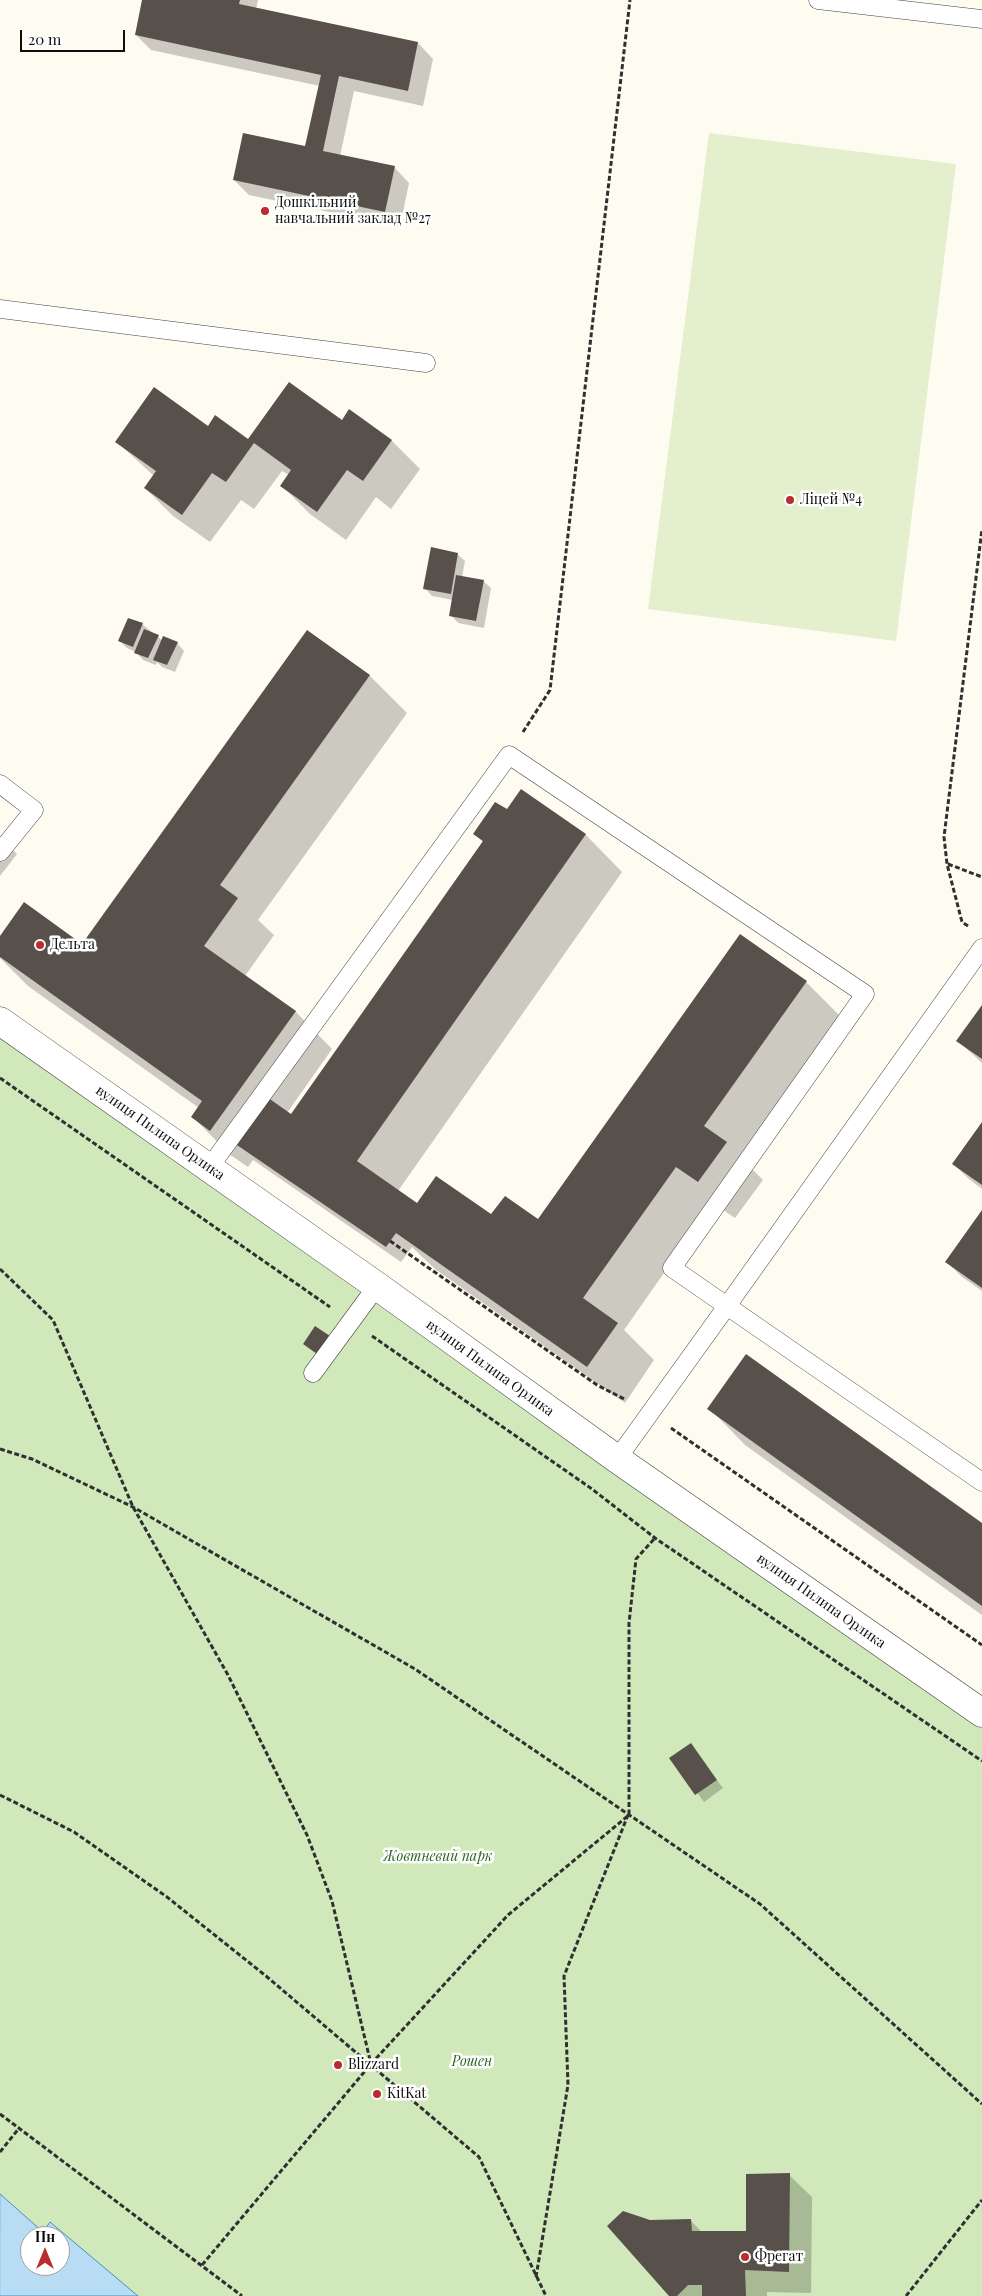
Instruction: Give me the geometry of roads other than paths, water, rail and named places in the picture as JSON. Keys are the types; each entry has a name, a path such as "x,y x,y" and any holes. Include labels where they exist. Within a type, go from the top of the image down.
{"street":[{"name":"вулиця Пилипа Орлика","path":"0,1021 377,1286 617,1459 982,1713"}],"lane":[{"path":"818,0 982,18"},
{"path":"0,308 426,363"},
{"path":"209,1168 509,755 865,994 672,1268 982,1482"},
{"path":"0,784 34,810 0,852"},
{"path":"617,1459 727,1306 979,940"},
{"path":"313,1373 377,1286"}],"water":[{"path":"0,2194 36,2226 20,2226 20,2276 70,2276 70,2239 138,2296 0,2296"}],"place":[{"name":"Дошкільний навчальний заклад №27","path":"265,211"},
{"name":"Ліцей №4","path":"790,500"},
{"name":"Дельта","path":"40,945"},
{"name":"Blizzard","path":"338,2065"},
{"name":"KitKat","path":"377,2094"},
{"name":"Фрегат","path":"745,2257"}],"park label":[{"name":"Жовтневий парк","path":"438,1857"},
{"name":"Рошен","path":"472,2062"}]}
